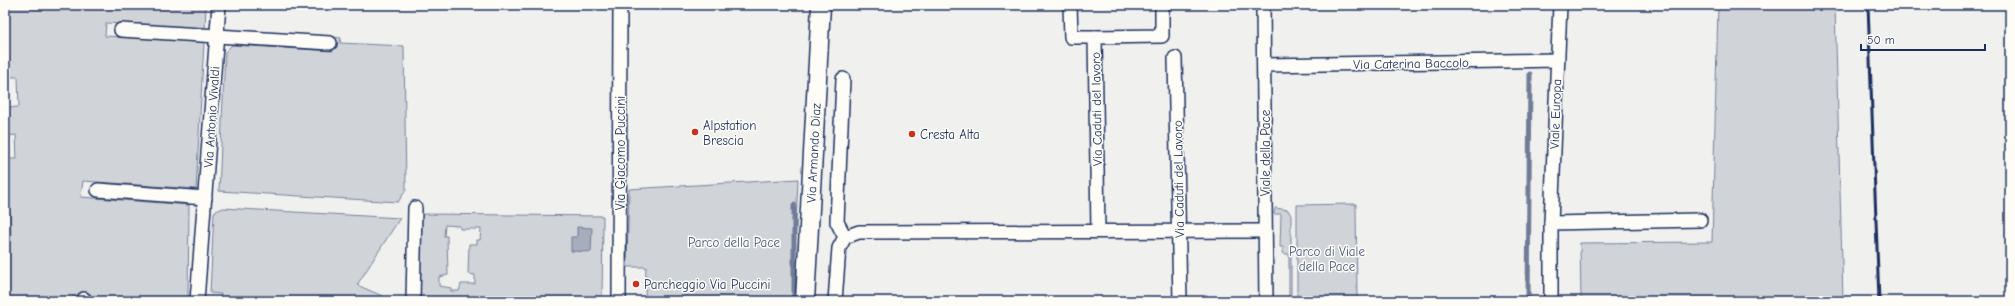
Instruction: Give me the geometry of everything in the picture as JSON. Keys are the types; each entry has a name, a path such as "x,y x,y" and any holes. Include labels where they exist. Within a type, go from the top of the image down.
{"main road":[{"name":"Via Armando Diaz","path":"805,301 821,5"}],"street":[{"name":"Via Antonio Vivaldi","path":"197,301 219,5"},
{"name":"Via Giacomo Puccini","path":"619,301 620,5"},
{"path":"1070,5 1071,37 1095,37"},
{"name":"Via Caduti del lavoro","path":"1098,231 1095,37 1162,36 1162,5"},
{"name":"Viale della Pace","path":"1263,5 1266,301"},
{"name":"Viale Europa","path":"1550,301 1551,223 1560,5"},
{"path":"122,30 330,43"},
{"name":"Via Caduti del Lavoro","path":"1176,58 1180,301"},
{"name":"Via Caterina Baccolo","path":"1264,65 1557,60"},
{"name":"Via Armando Diaz","path":"843,79 837,222 845,237"},
{"path":"98,190 205,198"},
{"path":"413,301 415,208"},
{"path":"1551,223 1700,220"},
{"name":"Via Caduti del lavoro","path":"845,237 859,232 1180,230 1265,231"},
{"path":"835,301 839,248 845,237"}],"green space":[{"path":"5,5 206,5 205,29 106,23 105,36 204,42 196,189 83,181 81,197 189,205 188,301 142,301 73,296 72,301 5,301 5,236 11,236 10,213 5,213 5,187 8,186 7,159 17,159 16,135 5,136 5,108 19,107 18,77 8,77 7,55 5,55"},
{"path":"1718,5 1835,5 1843,301 1581,301 1580,243 1712,242"},
{"path":"334,37 341,38 340,43 404,46 406,190 398,202 219,191 225,52 232,45 333,51"},
{"name":"Parco della Pace","path":"798,179 793,301 645,301 646,267 627,267 629,189"},
{"name":"Parco di Viale della Pace","path":"1356,204 1357,301 1297,301 1297,205"},
{"path":"223,208 400,218 357,285 394,301 221,301 221,294 210,293 214,212"},
{"path":"1275,208 1288,210 1291,215 1291,301 1289,301 1289,254 1283,254 1283,247 1280,247 1281,214 1274,214"},
{"path":"421,214 603,216 602,301 420,301","holes":["445,225 460,226 460,229 481,229 480,240 477,240 477,244 469,244 468,274 475,275 475,284 461,284 459,291 451,291 451,288 439,286 439,277 448,275 447,236 444,236"]}],"water":[{"path":"577,227 592,228 591,252 571,251 571,237 577,237"}],"waterway":[{"path":"1528,301 1530,74"},
{"path":"794,205 794,301"}],"railway":[{"path":"1868,5 1879,301"}],"place":[{"name":"Alpstation Brescia","path":"695,132"},
{"name":"Cresta Alta","path":"912,134"},
{"name":"Parcheggio Via Puccini","path":"636,284"}]}
